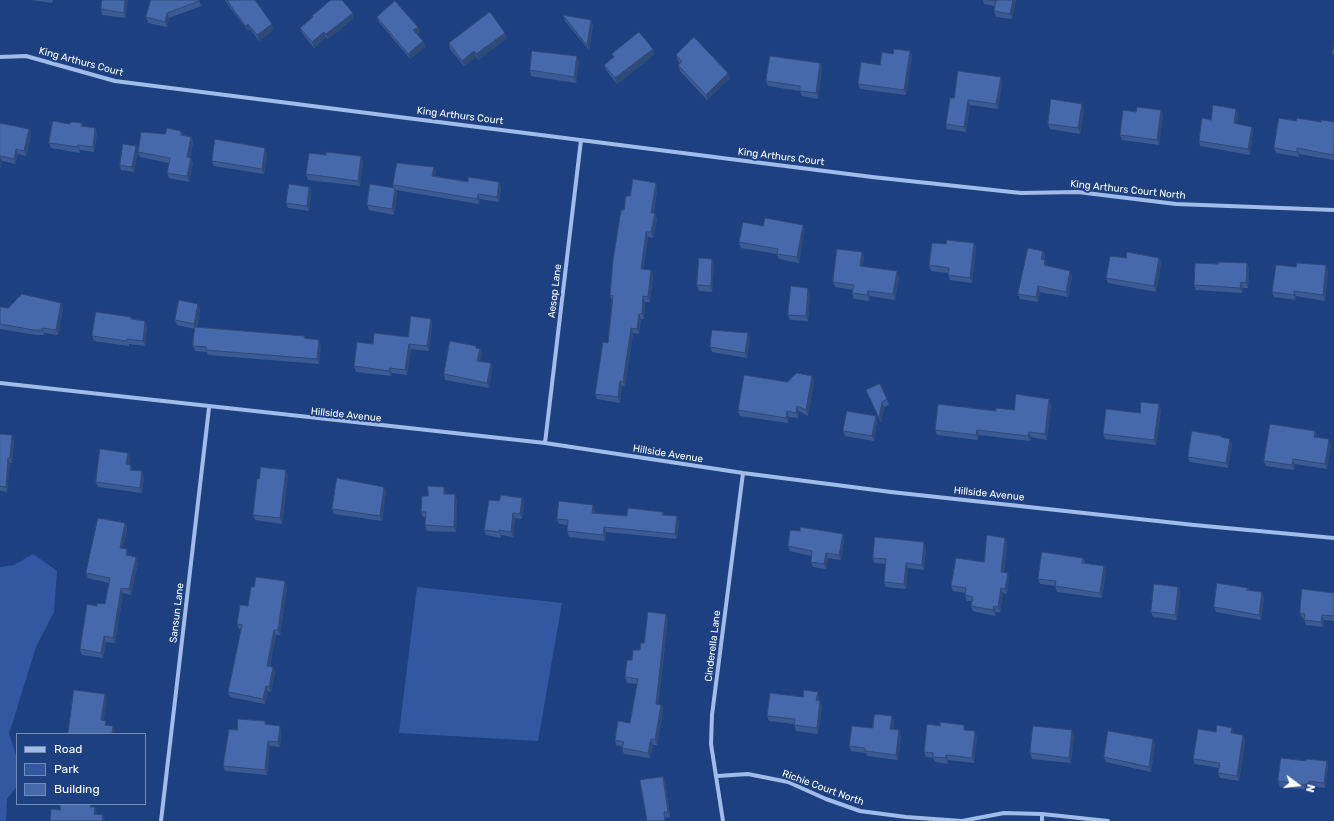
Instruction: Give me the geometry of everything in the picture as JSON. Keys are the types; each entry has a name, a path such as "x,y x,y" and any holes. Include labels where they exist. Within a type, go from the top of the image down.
{"street":[{"name":"King Arthurs Court","path":"0,57 26,56 115,81 872,177 920,181"},
{"name":"Aesop Lane","path":"545,443 581,140"},
{"name":"King Arthurs Court North","path":"920,181 1021,193 1078,192 1176,204 1334,210"},
{"name":"Hillside Avenue","path":"0,383 209,408 545,443 743,473 1186,524 1334,538"},
{"name":"Sansun Lane","path":"161,821 209,408"},
{"name":"Cinderella Lane","path":"724,821 711,744 712,715 743,473"},
{"name":"Richie Court North","path":"717,776 748,774 788,782 826,799 860,811 906,817 962,821 1004,813 1042,814 1108,821"},
{"path":"1042,814 1042,821"}],"green space":[{"path":"33,554 57,571 54,612 36,647 9,734 16,755 16,787 7,799 6,821 0,821 0,567 14,565"},
{"path":"417,587 562,603 538,741 399,733"}],"building":[{"path":"102,0 125,0 124,13 101,9"},
{"path":"151,0 199,1 167,13 165,22 146,17"},
{"path":"227,0 255,0 272,24 257,35 248,24 246,26"},
{"path":"331,0 342,0 353,13 326,34 324,32 312,42 300,28"},
{"path":"989,0 1013,0 1010,14 994,11 996,1"},
{"path":"395,1 418,27 413,30 423,41 408,54 377,17"},
{"path":"490,12 505,33 476,54 474,51 462,61 449,43"},
{"path":"563,15 591,20 587,45"},
{"path":"639,32 653,49 615,78 604,65 614,57 612,54"},
{"path":"694,37 728,73 706,95 678,65 682,62 676,55"},
{"path":"894,49 910,51 904,90 858,84 861,62 880,65 882,52 893,54"},
{"path":"532,51 577,56 574,77 530,70"},
{"path":"770,56 820,63 816,93 800,91 800,86 766,81"},
{"path":"958,71 1001,77 996,104 968,100 964,127 946,124 950,98 954,98"},
{"path":"1051,99 1082,104 1078,128 1048,124"},
{"path":"1213,105 1236,109 1234,123 1252,127 1248,149 1199,141 1202,118 1211,120"},
{"path":"1137,107 1161,110 1157,140 1120,135 1123,110 1136,112"},
{"path":"1279,118 1296,121 1297,118 1321,122 1322,120 1334,122 1333,155 1297,148 1297,152 1274,148"},
{"path":"53,121 69,124 72,122 82,123 81,126 95,128 93,147 78,145 78,147 49,143"},
{"path":"0,123 29,129 24,151 16,149 14,159 0,156"},
{"path":"167,128 181,131 181,135 191,137 187,157 191,158 187,176 167,173 170,158 138,152 141,132 165,134"},
{"path":"215,139 265,148 262,169 212,161"},
{"path":"123,144 136,146 132,167 120,165"},
{"path":"326,152 361,156 358,181 306,174 309,153 326,155"},
{"path":"397,163 434,167 432,176 468,182 468,177 499,182 497,197 478,194 477,199 393,185"},
{"path":"633,179 656,183 651,213 655,213 651,232 646,232 641,269 651,270 648,297 643,296 642,314 639,314 637,329 631,328 623,382 620,381 618,397 595,394 603,342 608,343 613,296 610,295 613,260 621,210 624,210 626,196 630,196"},
{"path":"289,184 309,187 307,206 286,203"},
{"path":"370,184 395,188 392,209 367,205"},
{"path":"765,218 803,225 797,257 777,254 778,249 739,242 743,222 763,226"},
{"path":"947,240 974,243 970,278 948,275 949,268 929,265 932,243 946,244"},
{"path":"1028,248 1043,251 1041,259 1045,260 1044,265 1070,271 1066,292 1038,286 1036,297 1018,294"},
{"path":"837,249 862,252 860,266 897,271 893,294 868,291 867,295 852,293 854,285 833,282"},
{"path":"1127,252 1159,258 1154,286 1106,278 1110,256 1126,258"},
{"path":"699,258 712,259 711,286 697,285"},
{"path":"1218,262 1247,263 1246,283 1241,282 1240,288 1194,285 1195,263 1218,264"},
{"path":"1297,263 1326,265 1323,295 1294,291 1294,295 1272,292 1276,265 1296,267"},
{"path":"791,286 808,288 806,316 788,315"},
{"path":"22,294 61,303 56,330 42,328 42,330 34,330 0,324 0,307 8,308"},
{"path":"179,300 198,304 194,324 175,320"},
{"path":"96,312 131,317 131,319 145,321 143,341 127,339 127,341 92,336"},
{"path":"411,316 431,319 427,346 409,344 405,370 390,368 389,371 354,366 357,342 373,344 374,333 408,337"},
{"path":"195,327 305,336 304,338 319,340 317,359 206,350 206,347 193,346"},
{"path":"712,330 748,333 745,353 710,347"},
{"path":"450,341 476,346 476,348 480,349 477,361 491,363 487,383 444,374"},
{"path":"797,373 812,376 806,410 797,406 796,413 787,411 786,418 738,410 744,375 787,382"},
{"path":"880,384 887,399 882,402 879,418 866,390"},
{"path":"1016,394 1049,399 1045,434 1029,432 1028,436 977,430 976,435 935,430 938,404 996,411 996,408 1014,410"},
{"path":"1141,402 1159,404 1154,440 1103,434 1106,409 1140,413"},
{"path":"847,411 876,416 872,436 843,431"},
{"path":"1270,424 1315,431 1314,437 1329,439 1325,464 1293,459 1292,465 1264,461"},
{"path":"1192,431 1230,439 1226,463 1188,457"},
{"path":"0,434 12,435 10,458 8,458 6,487 0,486"},
{"path":"100,449 128,453 126,464 131,465 130,470 142,471 140,488 96,482"},
{"path":"261,467 286,470 280,518 253,515 257,479 259,479"},
{"path":"337,478 384,487 380,516 332,509"},
{"path":"428,486 444,487 444,494 455,494 454,527 425,525 426,512 421,512 422,496 428,496"},
{"path":"501,495 522,498 520,514 513,513 511,532 484,530 489,500 499,501"},
{"path":"559,501 593,505 592,513 627,516 628,508 663,512 662,515 677,516 675,534 604,527 603,535 567,531 568,520 557,519"},
{"path":"98,518 125,523 120,548 127,549 126,555 136,557 129,589 121,588 113,638 104,636 101,653 80,649 87,604 97,606 97,603 105,604 110,578 86,573"},
{"path":"800,527 843,534 839,555 826,553 824,564 811,562 812,551 788,546 790,530 800,531"},
{"path":"987,535 1005,538 1001,572 1008,573 1005,589 1001,588 998,607 994,606 993,610 971,606 973,597 965,595 966,588 951,586 956,558 984,562"},
{"path":"875,537 924,542 922,565 906,563 904,584 884,582 886,559 873,558"},
{"path":"1042,552 1083,558 1082,563 1104,566 1100,593 1055,586 1056,581 1038,579"},
{"path":"256,577 285,581 278,630 274,630 267,666 273,667 269,687 266,686 263,699 228,692 242,625 237,624 240,605 248,606 251,587 254,587"},
{"path":"1217,583 1262,592 1259,615 1214,607"},
{"path":"1154,584 1178,587 1175,615 1151,612"},
{"path":"1302,589 1334,593 1334,616 1322,615 1321,622 1304,620 1305,614 1300,613"},
{"path":"648,612 666,614 656,704 661,705 655,740 651,739 648,753 622,748 624,742 615,740 618,721 630,723 638,679 625,677 627,660 632,660 633,650 640,650 641,643 644,643"},
{"path":"74,690 105,694 101,720 106,721 105,725 113,726 112,733 68,733"},
{"path":"804,690 818,692 816,700 820,701 817,728 794,725 795,719 767,716 770,693 803,697"},
{"path":"876,714 892,716 890,729 899,730 896,755 865,751 865,748 849,746 852,726 873,728 874,716"},
{"path":"238,719 265,721 265,724 280,726 278,742 268,741 265,770 223,766 229,729 237,730"},
{"path":"940,722 964,725 964,730 975,731 972,758 946,755 946,758 933,757 933,753 924,752 927,724 940,726"},
{"path":"1217,725 1232,728 1231,733 1243,735 1237,776 1218,773 1220,763 1193,759 1198,729 1216,732"},
{"path":"1033,726 1072,730 1069,758 1030,753"},
{"path":"1108,731 1153,739 1149,767 1104,757"},
{"path":"1281,758 1306,761 1306,759 1327,761 1324,783 1309,781 1308,785 1278,781"},
{"path":"663,777 668,812 664,812 665,821 647,821 640,780"},
{"path":"60,805 91,805 90,807 95,807 94,814 103,815 102,821 50,821 51,809 60,810"}]}
